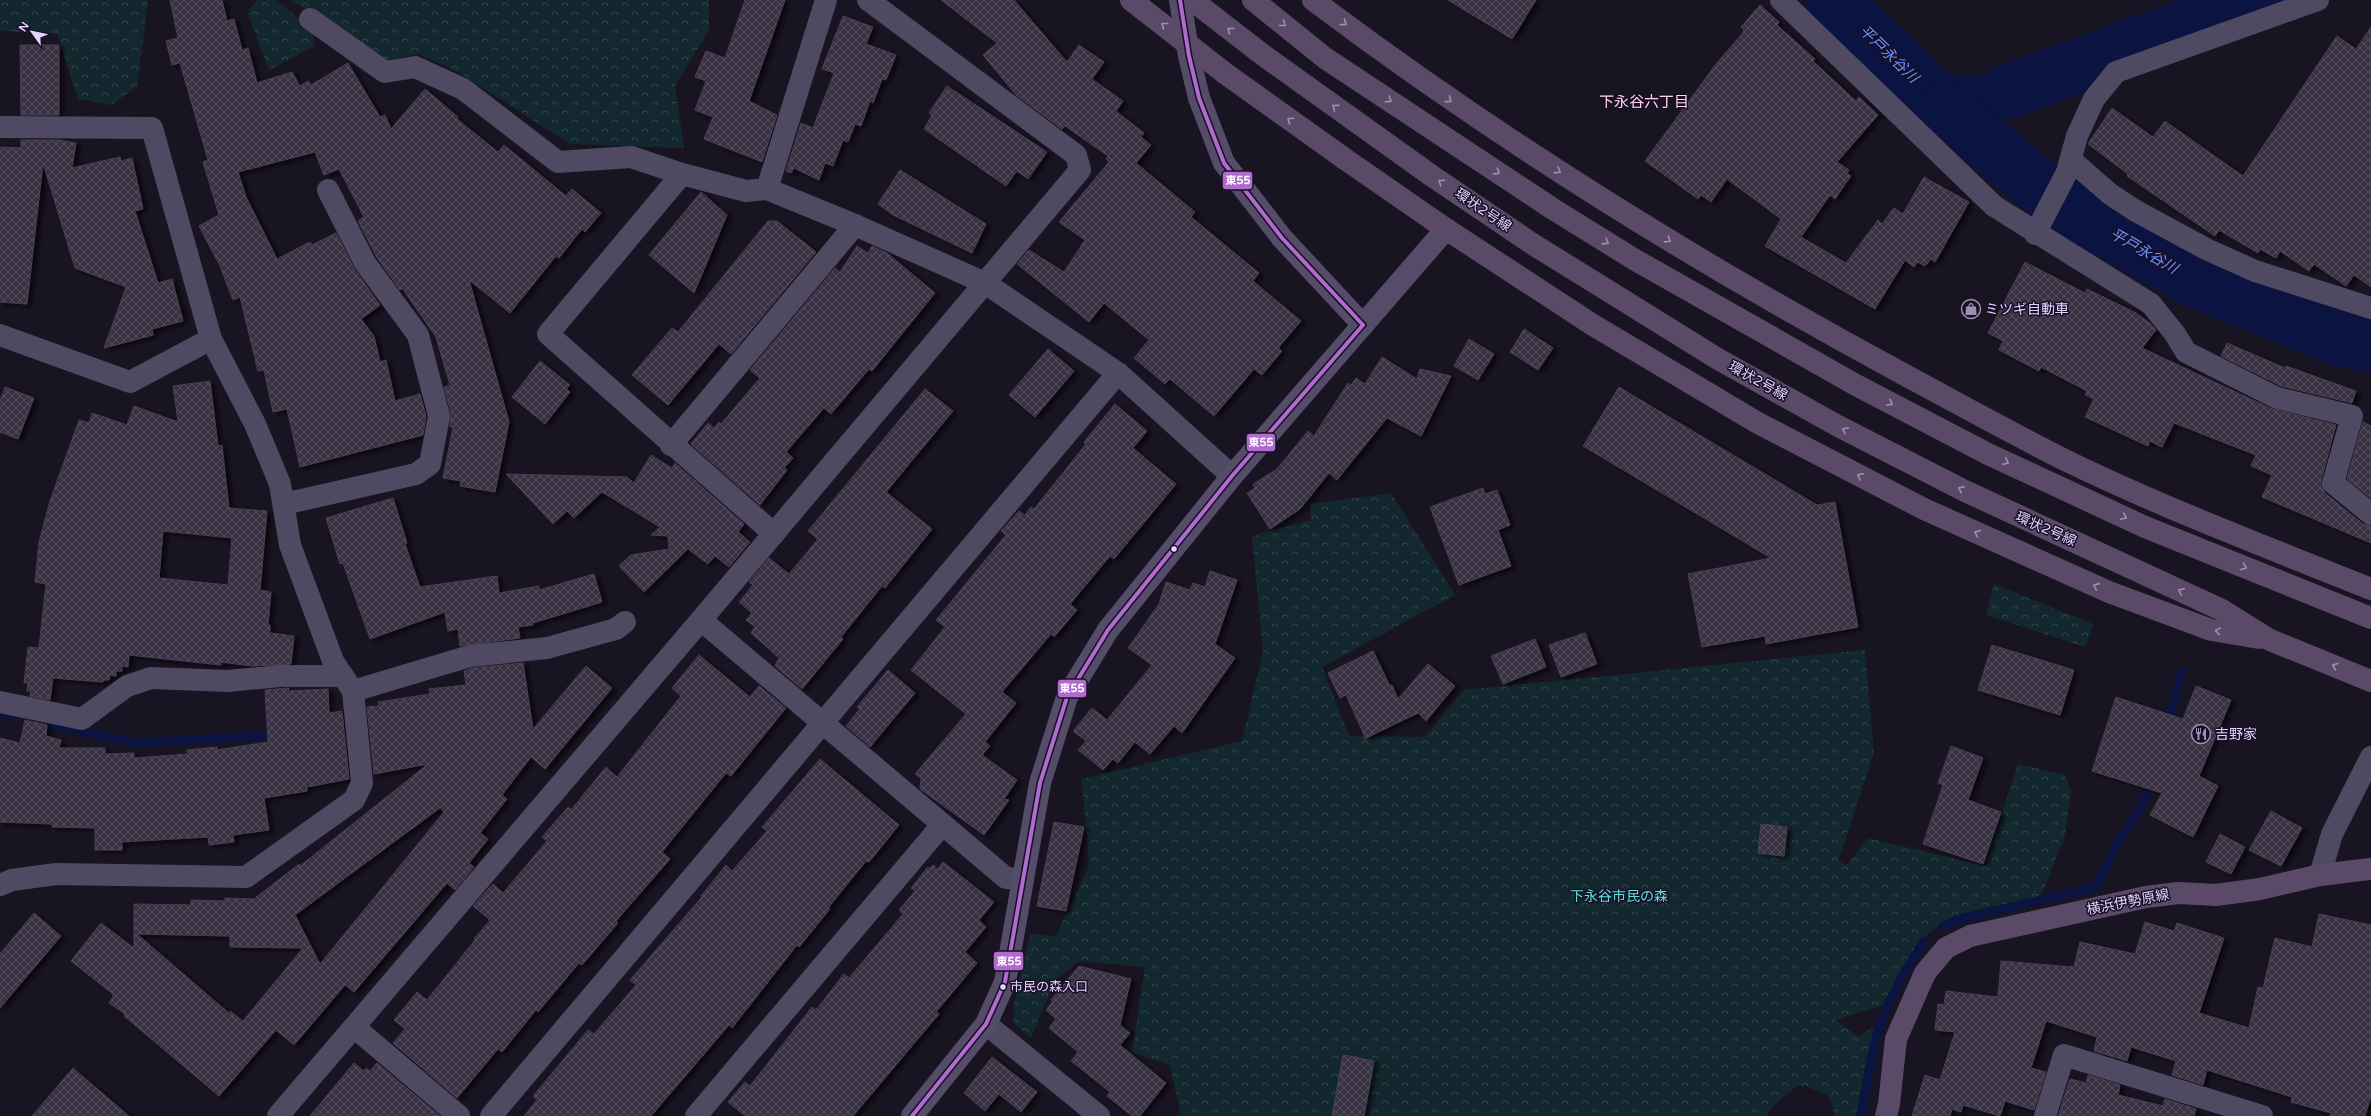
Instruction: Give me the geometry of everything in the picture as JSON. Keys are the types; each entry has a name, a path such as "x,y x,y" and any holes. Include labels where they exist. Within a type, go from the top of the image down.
{"main road":[{"path":"1131,0 1226,74 1446,230 1593,325 1758,423 1924,509 2109,592 2210,630 2270,640"},
{"name":"環状2号線","path":"1192,0 1369,131 1531,243 1718,359 1838,426 2024,520 2222,610 2270,640 2371,681"},
{"path":"1252,0 1325,58 1553,209 1637,261 1856,385 1988,454 2145,527 2371,618"},
{"path":"1313,0 1468,114 1686,252 1841,340 2067,460 2185,514 2371,589"},
{"name":"横浜伊勢原線","path":"1886,1116 1890,1104 1896,1039 1925,973 1946,948 1970,936 2146,896 2178,893 2216,895 2260,889 2320,875 2371,869"}],"street":[{"path":"767,189 826,0"},
{"path":"278,1116 774,534 1080,170 1076,155 868,0"},
{"path":"1180,0 1189,56 1199,98 1224,163 1282,238 1363,325"},
{"path":"1781,0 1994,206 2035,234 2151,304 2175,334 2186,352 2277,398 2352,416 2333,483 2371,514"},
{"path":"2035,234 2069,166 2077,136 2094,99 2116,72 2318,0"},
{"path":"310,19 385,72 416,67 463,89 558,162 631,157 682,174 746,191 767,189 855,225 985,283 1118,373 1232,476"},
{"path":"0,127 152,128 211,339 255,424 280,484 290,545 333,661 348,683 362,783 354,800 246,877 56,874 12,880 0,885"},
{"path":"2069,166 2136,211 2206,249 2255,271 2371,308"},
{"path":"682,174 548,334 671,445 774,534"},
{"path":"284,504 416,474 430,464 439,416 418,335 365,263 328,190"},
{"path":"671,445 855,225"},
{"path":"912,1116 986,1024 1005,982 1040,783 1067,697 1108,630 1232,476 1446,230"},
{"path":"0,335 130,382 211,339"},
{"path":"491,1116 1118,373"},
{"path":"701,620 1006,878 1022,880"},
{"path":"0,702 82,719 127,686 151,678 228,681 280,676 348,683 470,656 547,648 616,629 625,622"},
{"path":"2320,875 2332,834 2371,757"},
{"path":"696,1116 942,825"},
{"path":"986,1024 1099,1116"},
{"path":"354,1027 459,1116"},
{"path":"2045,1116 2064,1055 2262,1116"}],"green space":[{"path":"0,0 148,0 137,87 111,105 78,99 57,34 0,31"},
{"path":"257,0 276,0 303,22 300,27 312,34 314,39 313,47 269,70 247,12"},
{"path":"291,0 709,0 709,30 675,86 684,148 570,144 460,73 419,54 386,60"},
{"name":"下永谷市民の森","path":"1391,493 1455,595 1322,667 1349,736 1425,737 1464,690 1865,650 1874,753 1838,861 1847,865 1868,838 1985,866 2018,764 2065,775 2071,791 2065,836 2040,899 1977,910 1948,921 1935,929 1917,946 1906,962 1883,1005 1835,1020 1858,1037 1875,1026 1866,1116 1835,1116 1829,1096 1806,1086 1797,1086 1771,1108 1767,1116 1179,1116 1180,1110 1170,1065 1132,1052 1145,967 1079,961 1054,982 1031,1038 1014,1023 1013,1008 1030,934 1056,936 1089,866 1082,779 1242,741 1263,652 1252,536 1311,520 1310,504"},
{"path":"1994,584 2093,624 2085,647 1986,615"}],"building":[{"path":"170,0 222,0 227,21 234,19 242,50 248,48 257,83 292,72 300,86 308,81 311,85 348,63 380,117 385,115 391,129 425,89 458,117 457,119 498,152 504,145 566,196 572,189 601,213 585,232 582,229 559,258 556,256 510,313 469,280 509,422 495,492 460,486 461,481 443,478 453,427 450,427 451,413 444,387 450,385 436,337 402,288 400,290 376,256 358,221 364,217 339,169 324,175 315,152 238,172 246,197 277,259 310,242 312,245 336,233 355,270 380,305 361,319 374,336 380,362 386,360 395,401 420,394 426,416 423,435 300,467 287,409 273,412 264,370 258,371 240,297 233,300 220,266 199,226 219,215 203,162 208,160 180,63 172,65 166,41 178,38"},
{"path":"745,0 785,0 749,101 777,115 762,162 704,139 713,117 695,110 706,81 695,77 706,51 725,58"},
{"path":"941,0 1014,0 1067,62 1079,45 1104,62 1092,79 1123,101 1116,111 1144,133 1141,137 1151,145 1136,163 1195,212 1191,217 1259,273 1253,281 1301,321 1278,348 1282,351 1262,375 1254,369 1214,416 1170,379 1165,384 1134,358 1149,340 1104,303 1089,322 1017,264 1029,250 1064,272 1085,240 1059,222 1109,162 1106,159 1108,156 1065,126 1062,129 1016,95 983,55 997,43"},
{"path":"1448,0 1536,0 1512,39"},
{"path":"1760,5 1779,22 1777,25 1815,59 1813,61 1856,101 1859,97 1878,115 1837,162 1849,170 1847,173 1851,176 1835,199 1830,195 1801,237 1846,263 1878,220 1882,224 1894,208 1903,214 1924,177 1969,202 1935,262 1931,259 1925,266 1918,262 1914,267 1905,260 1875,309 1765,246 1781,219 1727,179 1711,202 1701,195 1698,199 1645,161 1716,64 1742,34 1744,30 1741,27"},
{"path":"843,16 873,27 866,44 896,55 886,80 882,79 873,103 870,101 861,126 855,124 848,142 843,140 833,166 825,163 819,180 794,168 791,173 786,171 801,123 813,128 834,73 822,69"},
{"path":"2371,27 2371,287 2354,275 2346,286 2314,264 2309,271 2280,251 2276,258 2260,249 2258,253 2219,230 2215,236 2127,176 2128,174 2088,144 2112,108 2153,137 2165,121 2243,176 2337,36 2356,49"},
{"path":"20,45 59,45 59,115 21,115"},
{"path":"947,86 1047,152 1028,179 1017,171 1006,186 924,129 932,115 929,113"},
{"path":"21,140 59,140 76,143 72,168 120,157 121,161 132,158 143,209 135,211 158,283 172,279 183,321 152,329 153,335 104,348 126,287 75,268 43,163 27,304 0,302 0,147 21,148"},
{"path":"900,170 986,224 972,253 893,215 878,204"},
{"path":"701,192 727,215 694,293 649,255"},
{"path":"768,221 777,221 816,252 731,354 719,344 668,405 632,375 672,328 678,332"},
{"path":"857,246 868,253 872,246 887,253 935,293 872,371 869,369 831,414 824,408 786,452 793,458 784,468 787,470 760,505 691,444 708,423 714,428 719,422 721,424 760,378 750,370 835,268 840,272"},
{"path":"2025,262 2085,293 2087,289 2136,313 2151,324 2156,330 2142,348 2272,409 2336,425 2321,480 2321,486 2325,493 2363,524 2371,526 2371,543 2262,497 2272,475 2251,466 2256,455 2174,423 2162,447 2150,441 2148,446 2085,417 2094,399 2085,395 2087,391 2041,367 2039,371 1999,350 2003,341 1988,333"},
{"path":"1524,329 1553,348 1538,370 1510,352"},
{"path":"1469,339 1494,354 1478,380 1454,366"},
{"path":"2227,343 2285,368 2286,366 2356,391 2352,403 2281,386 2221,356"},
{"path":"1048,349 1074,371 1035,417 1009,395"},
{"path":"1382,357 1417,379 1420,369 1451,376 1421,436 1387,418 1337,480 1329,473 1300,509 1270,529 1247,493 1255,488 1253,484 1277,469 1308,431 1314,436 1348,383 1351,385 1356,378 1365,384"},
{"path":"540,361 570,385 566,389 570,392 545,424 512,397"},
{"path":"210,381 218,446 222,445 229,508 267,511 260,590 271,592 268,625 270,625 270,633 294,636 291,664 252,666 221,662 221,665 129,655 128,667 122,666 122,671 116,671 116,676 110,675 109,680 103,680 103,682 53,678 50,700 30,696 31,691 27,691 28,683 24,683 28,647 39,648 46,584 35,582 39,542 50,501 79,420 89,423 92,413 127,425 134,406 178,422 173,386","holes":["163,531 232,538 228,585 159,578"]},
{"path":"5,387 34,398 18,439 0,432 0,401"},
{"path":"1619,387 1817,505 1835,502 1858,627 1766,644 1765,636 1702,647 1688,574 1771,558 1583,446"},
{"path":"925,389 953,411 886,492 932,529 885,588 882,586 841,637 843,639 802,689 775,666 779,658 751,633 755,627 746,620 752,613 739,602 753,585 749,582 769,558 789,574 818,539 808,531"},
{"path":"1115,404 1147,431 1133,448 1176,484 1114,559 1110,556 1070,604 1077,610 1054,637 1051,634 1002,692 1016,703 985,742 990,746 982,755 1017,780 1004,799 1009,800 984,835 920,789 921,778 915,774 966,714 911,670 945,627 936,620 1006,535 1001,531 1019,511 1025,515 1031,507 1034,509 1086,444 1084,442"},
{"path":"2363,422 2371,426 2371,498 2347,479"},
{"path":"651,455 672,468 675,463 744,524 738,532 750,542 729,567 715,556 708,564 688,549 644,592 619,566 631,555 669,549 668,536 651,535 660,527 602,492 574,518 567,511 553,524 506,474 627,477 634,483"},
{"path":"1483,488 1485,494 1497,490 1510,525 1498,530 1511,566 1459,585 1430,507"},
{"path":"393,498 407,543 405,544 420,587 497,576 499,593 539,586 539,590 594,574 602,602 533,623 533,625 518,627 520,638 460,646 458,629 448,631 445,612 370,639 343,563 340,564 326,518"},
{"path":"1210,571 1237,580 1215,644 1235,658 1182,733 1174,726 1150,754 1135,742 1118,763 1113,759 1103,770 1078,750 1086,741 1073,731 1092,708 1107,720 1152,665 1128,648 1159,604 1166,582 1190,590 1193,583 1205,587"},
{"path":"1585,633 1597,664 1561,677 1549,645"},
{"path":"1535,639 1546,667 1503,684 1491,656"},
{"path":"1992,645 2074,670 2060,715 1978,690"},
{"path":"1373,651 1398,699 1428,664 1455,686 1426,721 1418,713 1364,739 1365,737 1346,695 1340,698 1328,673"},
{"path":"699,655 750,697 759,686 786,708 731,776 726,773 662,852 670,859 616,921 618,923 582,965 579,963 538,1012 536,1010 502,1052 498,1049 457,1098 393,1043 405,1029 394,1020 417,992 427,1000 490,920 473,906 493,884 503,893 547,841 542,837 568,807 571,810 606,767 617,777 681,696 672,688"},
{"path":"523,663 533,729 586,666 612,688 545,769 531,757 502,795 507,799 480,833 488,839 469,863 474,867 455,890 447,883 354,992 345,985 294,1045 276,1030 219,1096 124,1016 125,1014 109,1003 114,995 71,961 101,923 134,948 134,904 191,905 191,900 225,901 225,898 254,899 299,864 300,866 428,764 374,774 367,707 379,706 378,702 430,694 429,689 466,685 464,671 472,668","holes":["440,808 444,812 320,964 295,915","137,934 230,936 230,947 303,948 243,1021 230,1011 230,1014"]},
{"path":"888,670 915,693 870,747 846,726 860,709 857,707"},
{"path":"2196,686 2231,700 2199,776 2218,786 2193,837 2150,815 2162,793 2092,771 2116,697 2183,719"},
{"path":"289,688 288,691 328,689 329,713 342,711 349,779 307,787 307,791 264,798 269,830 233,835 234,842 209,845 208,837 122,842 122,850 95,850 95,828 52,827 52,824 0,822 0,738 20,743 25,720 47,725 46,736 61,740 59,748 105,748 105,754 134,753 134,758 187,754 187,750 217,747 217,750 268,742 265,690"},
{"path":"1951,746 1983,758 1968,800 2001,812 1983,864 1923,844 1943,785 1938,783"},
{"path":"820,759 899,825 869,862 866,861 828,908 830,909 799,947 797,945 732,1028 729,1025 651,1116 524,1116 537,1100 533,1096 588,1030 594,1034 636,985 630,980 702,897 701,896 726,865 732,871 767,831 762,827"},
{"path":"2271,811 2302,828 2281,866 2249,850"},
{"path":"1054,822 1084,827 1066,911 1037,906"},
{"path":"1761,824 1787,827 1784,856 1758,853"},
{"path":"2220,834 2245,847 2231,874 2206,862"},
{"path":"943,862 994,902 979,920 986,927 965,952 977,963 936,1012 939,1014 853,1116 745,1116 728,1102 745,1082 750,1086 812,1007 816,1010 844,974 849,978 903,914 899,910 915,891 911,888 928,867 930,869 933,865 938,869"},
{"path":"34,913 61,936 0,1008 0,954"},
{"path":"2319,914 2371,925 2371,1096 2365,1116 2330,1116 2331,1113 2291,1102 2292,1097 2207,1070 2203,1085 2172,1075 2176,1061 2131,1047 2127,1061 2094,1051 2097,1037 2046,1021 2031,1068 2046,1072 2034,1110 2005,1101 2000,1116 1963,1105 1961,1112 1952,1109 1950,1116 1912,1116 1925,1075 1940,1080 1955,1032 1935,1030 1938,1004 1944,1005 1946,991 1998,997 2001,961 2074,967 2080,942 2135,954 2145,922 2174,931 2177,923 2224,938 2199,1013 2249,1028 2258,987 2263,988 2275,938 2312,947"},
{"path":"1079,966 1131,979 1120,1025 1130,1033 1120,1045 1166,1083 1140,1116 1132,1116 1107,1096 1110,1092 1071,1061 1078,1052 1049,1028 1056,1019 1046,1010 1053,1001 1051,1000"},
{"path":"1343,1055 1374,1061 1364,1116 1332,1116"},
{"path":"992,1057 1037,1092 1021,1112 999,1094 985,1111 964,1093"},
{"path":"354,1063 364,1071 366,1068 370,1071 377,1063 440,1116 310,1116"},
{"path":"73,1068 129,1116 32,1116"},
{"path":"2088,1075 2120,1085 2118,1095 2163,1106 2165,1099 2196,1109 2194,1116 2058,1116 2070,1079 2086,1083"}],"waterway":[{"name":"平戸永谷川","path":"1833,0 1945,107 1970,101"},
{"name":"平戸永谷川","path":"2006,92 2258,0"},
{"name":"平戸永谷川","path":"1945,107 2025,176 2082,216 2194,280 2339,339 2371,345"},
{"path":"2167,725 2182,671"},
{"path":"0,718 3,714 13,714"},
{"path":"45,722 133,743 265,736"},
{"path":"1943,926 1960,919 2093,888 2098,884 2116,846 2141,807 2153,778"},
{"path":"1861,1116 1871,1061 1883,1017 1898,984 1924,941"}],"transit line":[{"name":"東55","path":"1180,0 1189,56 1199,98 1224,163 1282,238 1363,325"},
{"name":"東55","path":"912,1116 986,1024 1005,982 1040,783 1067,697 1108,630 1232,476 1363,325"}],"place":[{"name":"ミツギ自動車","path":"1971,309"},
{"name":"吉野家","path":"2201,734"},
{"name":"市民の森入口","path":"1003,987"}],"district":[{"name":"下永谷六丁目","path":"1644,102"}]}
